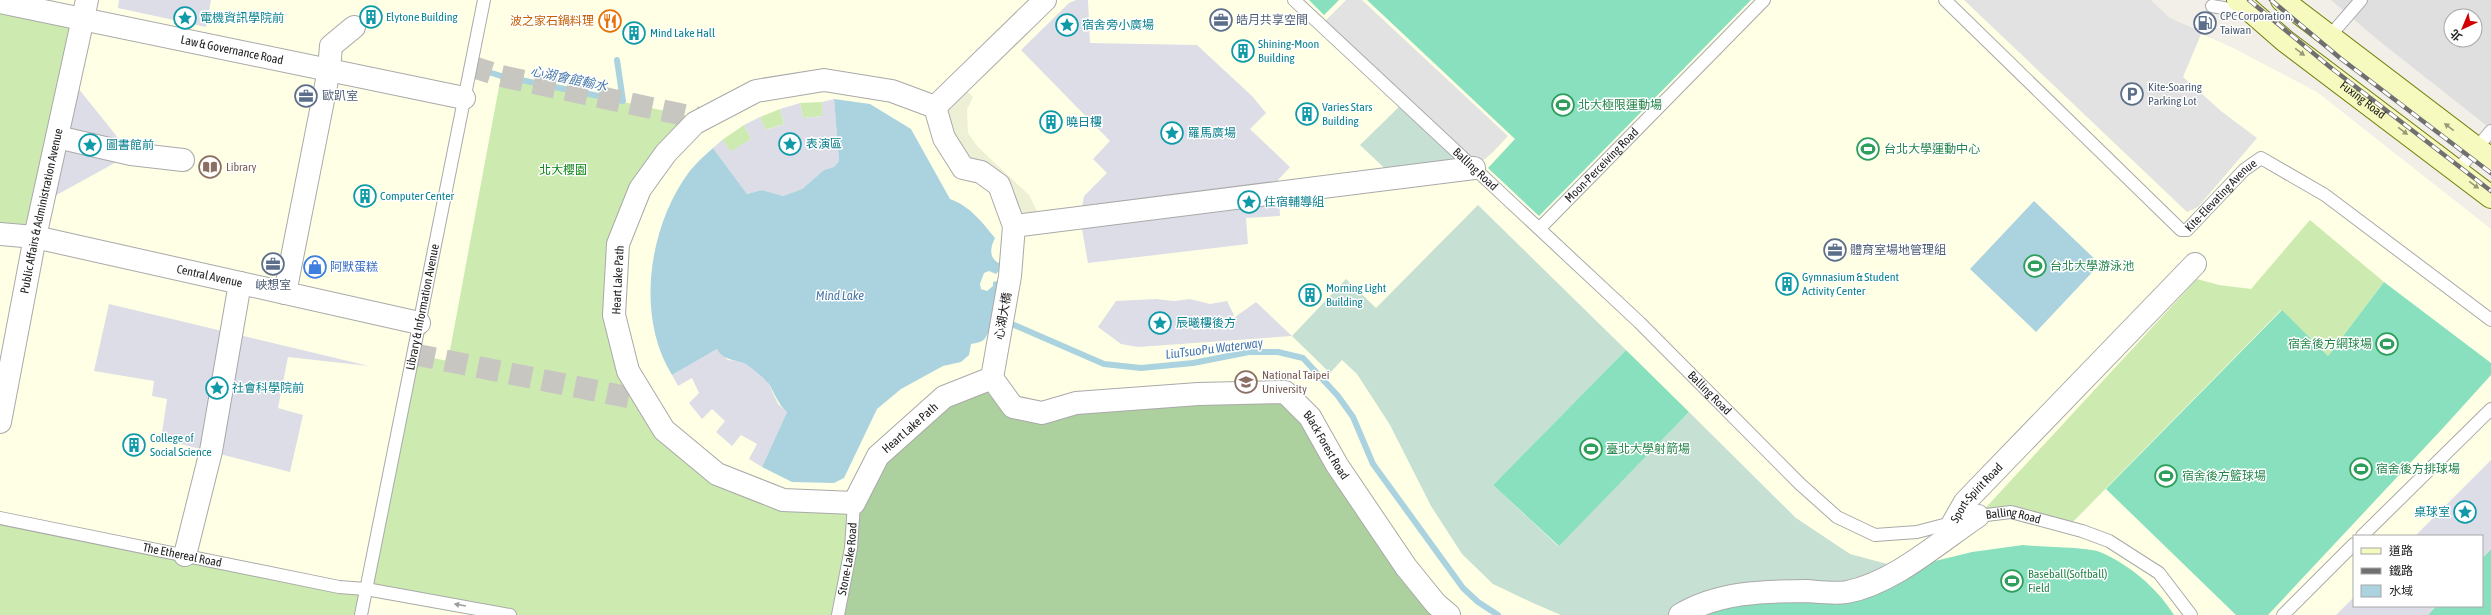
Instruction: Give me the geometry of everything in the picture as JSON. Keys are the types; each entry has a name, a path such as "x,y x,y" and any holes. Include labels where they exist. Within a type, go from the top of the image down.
{"main road":[{"path":"2282,0 2484,153"},
{"name":"Fuxing Road","path":"2243,4 2285,41 2491,197"}],"street":[{"path":"1045,0 935,107 944,138 963,168 981,172 998,185 1014,226 1474,168"},
{"name":"Law & Governance Road","path":"0,2 85,10 329,70 464,98"},
{"name":"Public Affairs & Administration Avenue","path":"0,422 35,237 85,10"},
{"path":"285,293 329,70 331,46 354,27"},
{"name":"Heart Lake Path","path":"935,107 892,91 824,80 756,91 696,123 666,153 640,189 618,244 614,315 628,371 664,430 717,474 783,500 854,503 878,456 944,397 992,378"},
{"path":"57,137 131,154 183,160"},
{"name":"心湖大橋","path":"992,378 1010,276 1014,226"},
{"name":"Central Avenue","path":"0,234 35,237 419,323"},
{"name":"Sport-Spirit Road","path":"1953,523 1965,502 2195,264"},
{"path":"185,555 211,451 240,282"},
{"name":"Black Forest Road","path":"992,378 1013,407 1042,413 1076,403 1198,394 1285,392 1310,417 1337,465 1406,567 1436,604 1449,615"},
{"name":"Sport-Spirit Road","path":"1680,615 1692,608 1730,596 1768,591 1846,592 1873,584 1902,568 1978,516"}],"lane":[{"name":"Library & Information Avenue","path":"361,615 484,0"},
{"name":"Balling Road","path":"1294,0 1639,322 1794,478 1837,518 1875,535 1917,532 1978,516 2011,512 2082,531 2109,541 2159,574 2191,615"},
{"name":"Moon-Perceiving Road","path":"1540,228 1764,0"},
{"name":"Kite-Elevating Avenue","path":"1945,0 2181,230 2187,230 2244,170 2260,158 2325,194 2491,320"},
{"path":"2329,37 2361,0"},
{"path":"2212,6 2229,9 2243,4"},
{"path":"2456,172 2484,153 2491,131"},
{"path":"2363,535 2491,408"},
{"name":"Stone-Lake Road","path":"838,615 851,548 854,503"},
{"name":"The Ethereal Road","path":"0,518 338,587 366,588 511,613 510,615"},
{"path":"2283,615 2353,545"}],"shaded area":[{"name":"National Taipei University","path":"0,0 2151,0 2170,18 2186,27 2233,48 2317,92 2491,229 2491,615 0,615"},
{"name":"電機資訊學院前","path":"119,0 211,0 206,27 118,8"},
{"path":"1076,0 1088,0 1090,43 1197,45 1252,96 1266,113 1250,129 1290,167 1278,180 1280,216 1246,218 1248,244 1088,263 1080,218 1084,196 1107,173 1093,159 1110,141 1021,50 1069,3"},
{"path":"1346,0 1362,0 1508,136 1492,153 1474,168 1321,25"},
{"name":"Kite-Soaring Parking Lot","path":"1964,0 2151,0 2170,18 2202,32 2183,77 2221,111 2257,138 2198,207 2187,212"},
{"path":"2331,0 2491,0 2491,129 2378,40"},
{"name":"圖書館前","path":"70,78 131,154 42,203"},
{"path":"959,84 973,97 967,110 968,133 978,147 1029,195 1043,223 1014,226 998,185 963,168 935,107"},
{"name":"表演區","path":"834,99 839,161 834,167 824,170 802,189 783,196 762,190 747,194 713,148 722,140 731,151 751,139 744,125 760,117 766,130 784,124 780,109 800,103 803,118 822,116 822,102"},
{"path":"1404,102 1474,168 1395,178 1360,145"},
{"path":"1478,205 1626,350 1493,485 1558,546 1689,412 1796,518 1850,554 1902,568 1873,584 1680,615 1561,615 1493,584 1462,554 1431,506 1390,425 1357,374 1342,360 1330,373 1292,336 1346,279 1376,308"},
{"name":"辰曦樓後方","path":"1156,299 1174,301 1190,299 1210,304 1227,301 1234,315 1220,324 1228,322 1256,302 1292,336 1138,347 1121,344 1098,327 1116,301"},
{"name":"社會科學院前","path":"109,304 369,366 288,357 278,408 303,415 290,472 161,439 167,399 152,396 154,381 94,371"},
{"path":"717,349 728,360 738,361 749,366 768,382 778,404 787,412 762,467 749,459 757,444 741,435 732,446 716,432 725,421 712,409 702,419 689,403 699,393 692,378 678,386 672,375"},
{"name":"桌球室","path":"2491,460 2491,549 2483,557 2483,535 2416,535"},
{"path":"2353,598 2353,607 2435,607 2428,615 2336,615"}],"green space":[{"path":"1309,0 1339,0 1324,15"},
{"name":"北大極限運動場","path":"1367,0 1751,0 1539,216 1488,168 1515,139"},
{"path":"0,2 83,19 35,237 0,234"},
{"name":"北大櫻園","path":"501,76 703,119 640,189 614,315 664,430 717,474 783,500 854,503 838,615 510,615 366,589 361,615 0,615 0,518 366,588 413,354 448,361"},
{"path":"822,102 823,116 803,118 800,103"},
{"path":"780,109 784,124 765,130 760,117"},
{"path":"744,125 751,139 731,152 722,140"},
{"path":"2310,220 2384,282 2328,356 2281,310 2068,527 2011,512 1978,516 2197,279 2219,285 2251,289"},
{"path":"2384,282 2491,363 2491,375 2268,615 2236,615 2106,489 2282,310 2328,356"},
{"name":"臺北大學射箭場","path":"1626,350 1689,412 1559,546 1493,485"},
{"path":"992,378 1013,407 1285,392 1449,615 838,615 854,503 878,456 944,397"},
{"name":"Baseball(Softball) Field","path":"2023,545 2094,550 2111,557 2142,578 2167,605 2174,615 1680,615 1813,591 1972,552"},
{"path":"2491,549 2491,615 2428,615 2435,607 2483,607 2483,557"}],"water":[{"name":"Mind Lake","path":"834,99 870,104 911,129 950,199 970,210 995,238 991,251 993,258 995,261 1004,265 996,274 989,271 984,273 980,284 981,289 987,291 993,286 993,282 1000,280 1002,320 990,327 984,340 971,344 969,355 961,362 943,366 901,389 877,409 844,478 834,483 792,482 762,467 787,412 779,402 769,384 762,377 746,364 724,356 717,349 672,375 660,352 653,326 651,299 652,272 656,244 664,218 675,194 689,172 713,148 747,194 762,190 783,196 802,189 824,170 834,167 839,161"},
{"name":"台北大學游泳池","path":"2034,201 2100,264 2036,332 1970,269"}],"waterway":[{"name":"心湖會館輸水","path":"470,66 501,76 623,101 617,60"},
{"name":"LiuTsuoPu Waterway","path":"1005,321 1104,364 1141,368 1193,363 1249,352 1278,352 1303,358 1338,396 1353,417 1373,464 1463,588 1478,602 1498,615"}],"tunnel":[{"path":"470,66 501,76 703,119"},
{"path":"413,354 647,401"}],"railway":[{"path":"2249,0 2330,67 2491,191"},
{"path":"2271,0 2340,58 2491,173"}],"place":[{"name":"Elytone Building","path":"371,17"},
{"name":"電機資訊學院前","path":"185,18"},
{"name":"皓月共享空間","path":"1221,20"},
{"name":"波之家石鍋料理","path":"610,21"},
{"name":"CPC Corporation, Taiwan","path":"2205,23"},
{"name":"宿舍旁小廣場","path":"1067,25"},
{"name":"Mind Lake Hall","path":"634,33"},
{"name":"Shining-Moon Building","path":"1243,51"},
{"name":"Kite-Soaring Parking Lot","path":"2132,94"},
{"name":"歐趴室","path":"306,96"},
{"name":"北大極限運動場","path":"1563,105"},
{"name":"Varies Stars Building","path":"1307,114"},
{"name":"曉日樓","path":"1051,122"},
{"name":"羅馬廣場","path":"1172,133"},
{"name":"表演區","path":"790,144"},
{"name":"圖書館前","path":"90,145"},
{"name":"台北大學運動中心","path":"1868,149"},
{"name":"Library","path":"210,167"},
{"name":"Computer Center","path":"365,196"},
{"name":"住宿輔導組","path":"1249,202"},
{"name":"體育室場地管理組","path":"1835,250"},
{"name":"峽想室","path":"273,264"},
{"name":"台北大學游泳池","path":"2035,266"},
{"name":"阿默蛋糕","path":"315,267"},
{"name":"Gymnasium & Student Activity Center","path":"1787,284"},
{"name":"Morning Light Building","path":"1310,295"},
{"name":"辰曦樓後方","path":"1160,323"},
{"name":"宿舍後方網球場","path":"2387,344"},
{"name":"National Taipei University","path":"1246,382"},
{"name":"社會科學院前","path":"217,388"},
{"name":"College of Social Science","path":"134,445"},
{"name":"臺北大學射箭場","path":"1591,449"},
{"name":"宿舍後方排球場","path":"2361,469"},
{"name":"宿舍後方籃球場","path":"2166,476"},
{"name":"桌球室","path":"2465,512"},
{"name":"Baseball(Softball) Field","path":"2012,581"}]}
